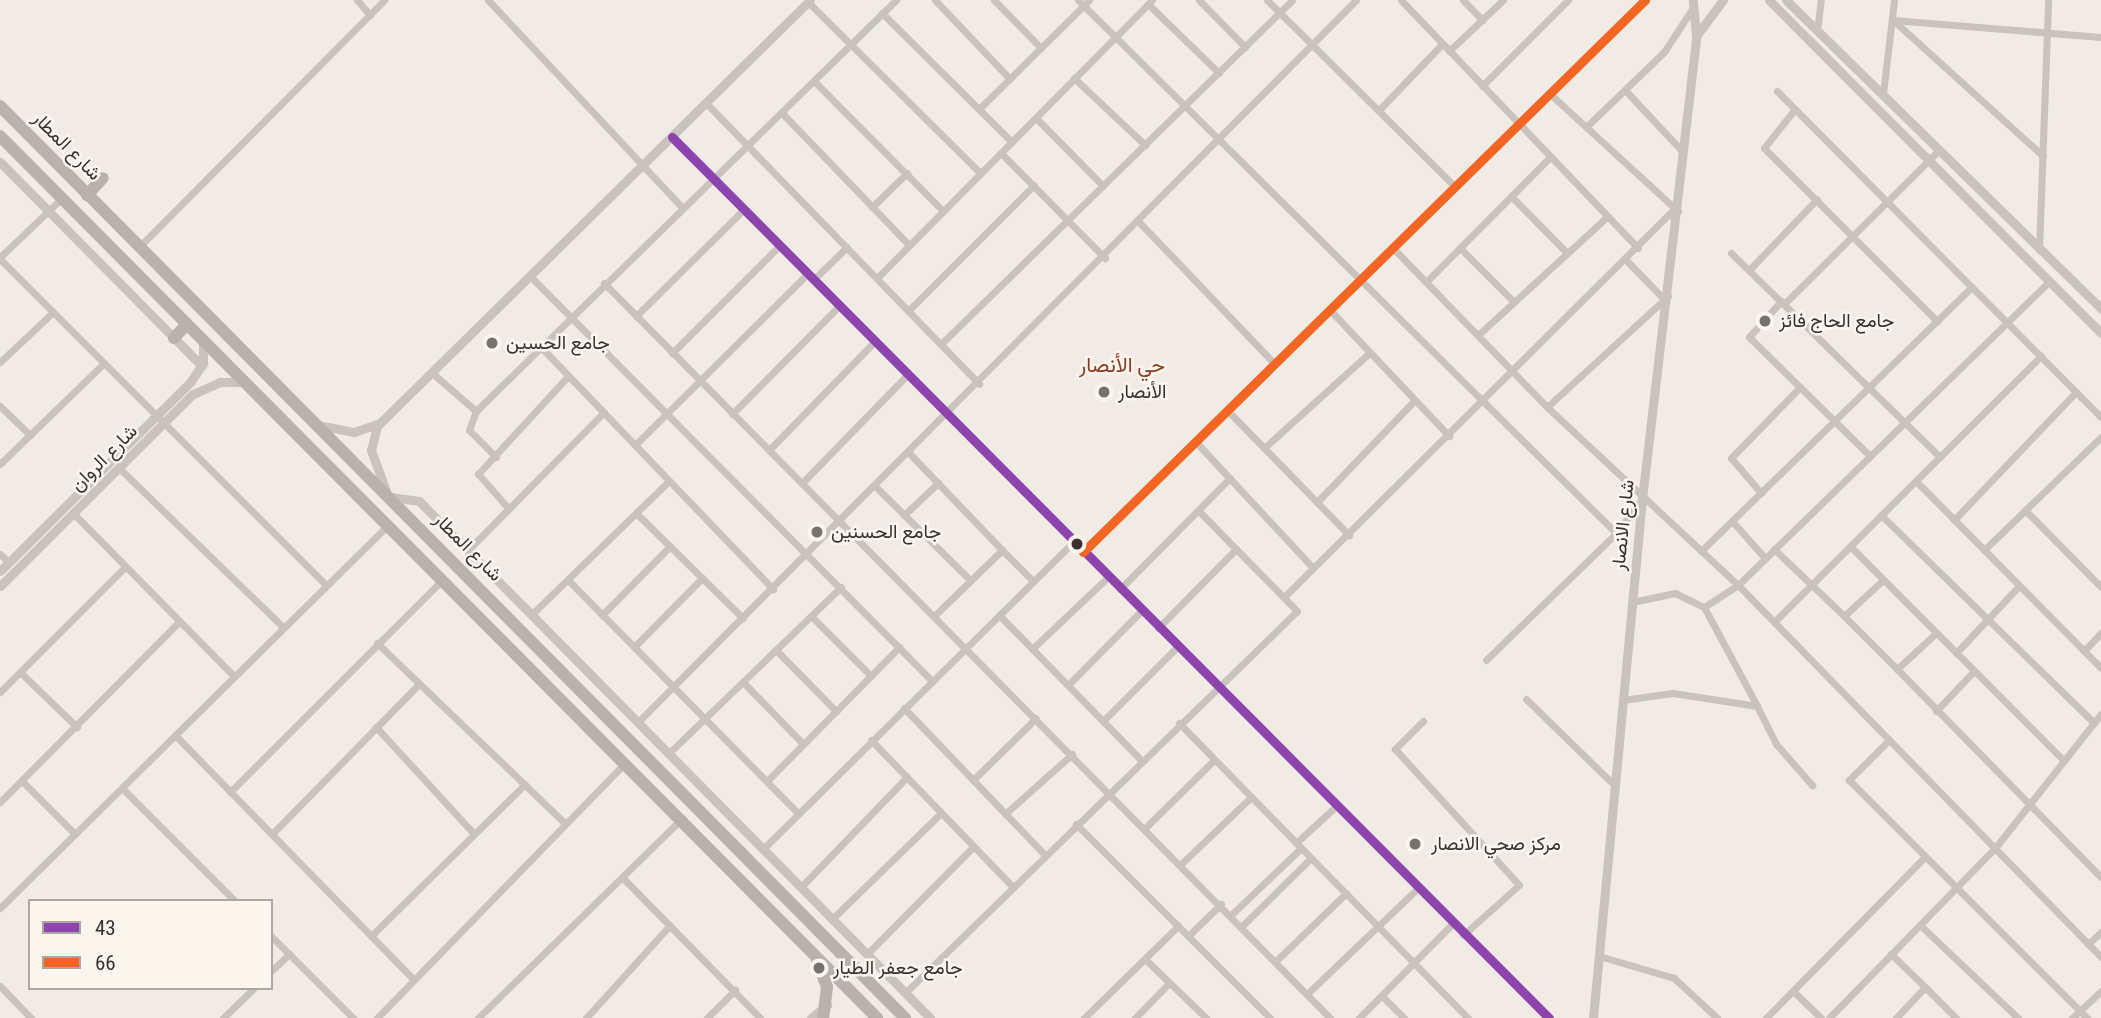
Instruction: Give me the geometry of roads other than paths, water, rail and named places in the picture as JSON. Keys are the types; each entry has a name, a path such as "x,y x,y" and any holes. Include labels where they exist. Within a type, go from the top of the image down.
{"main road":[{"name":"شارع المطار","path":"0,106 507,613 905,1018"},
{"name":"شارع المطار","path":"0,136 389,523 877,1018"},
{"path":"87,195 103,178"},
{"path":"174,338 187,324"},
{"path":"468,604 482,589"},
{"path":"494,629 507,613"},
{"path":"814,954 829,1004 823,1018"}],"street":[{"path":"357,0 370,15"},
{"path":"139,247 384,0"},
{"path":"488,0 640,167 682,206"},
{"path":"496,457 469,430 476,411 682,206 748,146 896,0"},
{"path":"935,0 1010,79"},
{"path":"994,0 1041,48"},
{"path":"1199,0 1245,47"},
{"path":"1267,0 1454,186"},
{"path":"941,344 1292,0"},
{"path":"638,722 1140,223 1356,0"},
{"path":"1401,0 1549,158 1638,248"},
{"path":"1462,0 1482,20"},
{"path":"1449,51 1503,0"},
{"path":"1482,86 1568,0"},
{"path":"1083,552 1645,0"},
{"path":"1696,36 1723,0"},
{"path":"1786,0 2101,309"},
{"path":"1817,31 1821,0"},
{"path":"1883,94 1894,0"},
{"path":"2039,250 2048,0"},
{"path":"318,425 354,432 382,421 809,1 980,173"},
{"path":"1769,1 1927,162 2101,333"},
{"path":"979,109 1083,2 1114,37 1480,404 1616,533"},
{"path":"877,278 1150,2 1219,73"},
{"path":"1586,127 1664,52 1694,3"},
{"name":"شارع الانصار","path":"1593,1018 1642,499 1696,36 1694,3"},
{"path":"882,13 1012,142"},
{"path":"1893,20 2101,37"},
{"path":"1893,20 2043,156"},
{"path":"1379,110 1443,44"},
{"path":"1074,78 1144,145"},
{"path":"814,81 943,211"},
{"path":"1625,90 1684,152"},
{"path":"1777,91 2101,417"},
{"path":"1284,597 1676,210 1549,93"},
{"path":"706,103 979,384"},
{"path":"1795,109 1764,148 1818,199 1937,321"},
{"path":"782,113 909,245"},
{"path":"1035,118 1103,186"},
{"path":"672,138 1335,807 1549,1018"},
{"path":"1870,456 1749,335 1938,151"},
{"path":"1001,153 1105,258"},
{"path":"1426,282 1549,158"},
{"path":"0,162 202,366"},
{"path":"872,207 907,173"},
{"path":"908,311 1034,185"},
{"path":"1511,196 1567,253"},
{"path":"62,198 0,258 104,363 163,417 326,585"},
{"path":"1749,270 1818,199"},
{"path":"636,316 743,210"},
{"path":"1478,335 1607,217"},
{"path":"1140,223 1274,363"},
{"path":"672,353 779,246"},
{"path":"813,280 847,247"},
{"path":"1392,247 1547,407 1642,499 1738,585 2101,957"},
{"path":"1460,248 1514,302"},
{"path":"1731,253 1940,457"},
{"path":"1547,407 1665,296 1626,260"},
{"path":"635,445 807,274"},
{"path":"530,276 809,554 932,681"},
{"path":"1704,607 1738,585 2048,282"},
{"path":"604,283 1278,959 1330,1018"},
{"path":"1701,551 1972,287"},
{"path":"732,414 839,306"},
{"path":"1329,309 1449,436"},
{"path":"0,362 53,312"},
{"path":"202,366 203,340"},
{"path":"769,450 874,342"},
{"path":"540,346 773,589"},
{"path":"1264,448 1369,353"},
{"path":"1774,622 2040,356"},
{"path":"0,464 104,363"},
{"name":"شارع الروان","path":"0,586 118,468 163,417 202,366"},
{"path":"431,372 476,411"},
{"path":"802,483 907,374"},
{"path":"509,509 477,478 568,376"},
{"name":"شارع الروان","path":"0,571 163,417 202,388 245,382"},
{"path":"1761,493 1731,458 1800,387"},
{"path":"1954,520 2076,392"},
{"path":"1317,502 1414,401"},
{"path":"0,407 30,435"},
{"path":"1227,410 1349,535"},
{"path":"467,551 604,412"},
{"path":"382,421 371,450 388,494 415,499 930,1018"},
{"path":"1984,550 2101,437"},
{"path":"1195,441 1313,568"},
{"path":"910,454 1033,581"},
{"path":"118,468 283,627"},
{"path":"1120,589 1230,478"},
{"path":"531,615 669,481"},
{"path":"1916,481 2101,668"},
{"path":"904,515 938,483"},
{"path":"876,487 970,580"},
{"path":"1486,660 1616,533 1642,499"},
{"path":"905,993 1216,686 1297,611 1198,510"},
{"path":"2025,510 2101,587"},
{"path":"73,513 234,676"},
{"path":"636,513 743,618"},
{"path":"1881,515 2094,723"},
{"path":"1732,521 1765,558"},
{"path":"0,908 389,523"},
{"path":"763,849 1073,542"},
{"path":"602,615 670,546"},
{"path":"1850,546 2064,761"},
{"path":"1158,628 1236,549"},
{"path":"934,616 1002,550"},
{"path":"1774,550 1844,616 2101,877"},
{"path":"0,554 9,562"},
{"path":"0,692 125,567"},
{"path":"634,647 702,578"},
{"path":"1032,649 1108,578"},
{"path":"230,792 443,579"},
{"path":"568,580 674,687 708,715 798,813"},
{"path":"1844,616 1884,580"},
{"path":"1956,653 2019,586"},
{"path":"669,753 841,587"},
{"path":"1632,603 1675,593 1704,607 1776,744 1812,785"},
{"path":"1068,685 1142,611"},
{"path":"999,615 1141,760"},
{"path":"811,616 871,676"},
{"path":"0,802 180,622"},
{"path":"1897,669 1936,633"},
{"path":"2084,652 2101,633"},
{"path":"377,643 565,823"},
{"path":"768,780 900,647"},
{"path":"1103,721 1177,648"},
{"path":"776,650 836,711"},
{"path":"1936,711 1974,671"},
{"path":"20,673 77,727"},
{"path":"743,682 803,744"},
{"path":"272,834 419,684"},
{"path":"1623,700 1673,693 1757,706"},
{"path":"1527,699 1615,786"},
{"path":"904,708 1045,855"},
{"path":"1829,1018 1995,848 2101,714"},
{"path":"973,780 1036,718"},
{"path":"1423,721 1395,748 1519,884 1463,935"},
{"path":"1179,723 1468,1018"},
{"path":"376,727 474,834"},
{"path":"175,734 413,979"},
{"path":"871,740 1013,887"},
{"path":"1889,740 1849,780 2087,1018"},
{"path":"1005,814 1072,754"},
{"path":"1145,828 1214,760"},
{"path":"377,1018 626,762"},
{"path":"801,887 907,777"},
{"path":"22,781 75,834"},
{"path":"371,936 525,784"},
{"path":"123,789 233,899"},
{"path":"1181,864 1251,797"},
{"path":"1232,914 1335,807"},
{"path":"832,919 941,813"},
{"path":"478,1018 682,818"},
{"path":"1076,824 1270,1018"},
{"path":"867,954 973,847"},
{"path":"1766,1018 1925,857"},
{"path":"1243,925 1311,858"},
{"path":"622,877 760,1018"},
{"path":"1308,993 1417,889"},
{"path":"1278,959 1346,893"},
{"path":"1188,936 1221,904"},
{"path":"1359,1018 1452,924"},
{"path":"586,1018 670,925"},
{"path":"1920,925 2018,1018"},
{"path":"1084,1018 1178,926"},
{"path":"2088,944 2101,932"},
{"path":"273,938 353,1018"},
{"path":"273,969 289,954"},
{"path":"1891,954 1956,1018"},
{"path":"1599,956 1674,978 1717,1018"},
{"path":"1145,959 1204,1017"},
{"path":"1135,1018 1169,983"},
{"path":"0,986 31,1018"},
{"path":"1896,1018 1925,987"},
{"path":"223,1018 252,990"},
{"path":"707,1018 735,990"},
{"path":"1793,991 1821,1018"},
{"path":"2072,1018 2101,991"},
{"path":"1382,996 1404,1018"},
{"path":"811,1018 829,1004"}],"place":[{"name":"جامع الحاج فائز","path":"1765,321"},
{"name":"جامع الحسين","path":"492,343"},
{"name":"الأنصار","path":"1104,392"},
{"name":"جامع الحسنين","path":"817,532"},
{"name":"مركز صحي الانصار","path":"1415,844"},
{"name":"جامع جعفر الطيار","path":"819,968"}],"district":[{"name":"حي الأنصار","path":"1122,365"}]}
